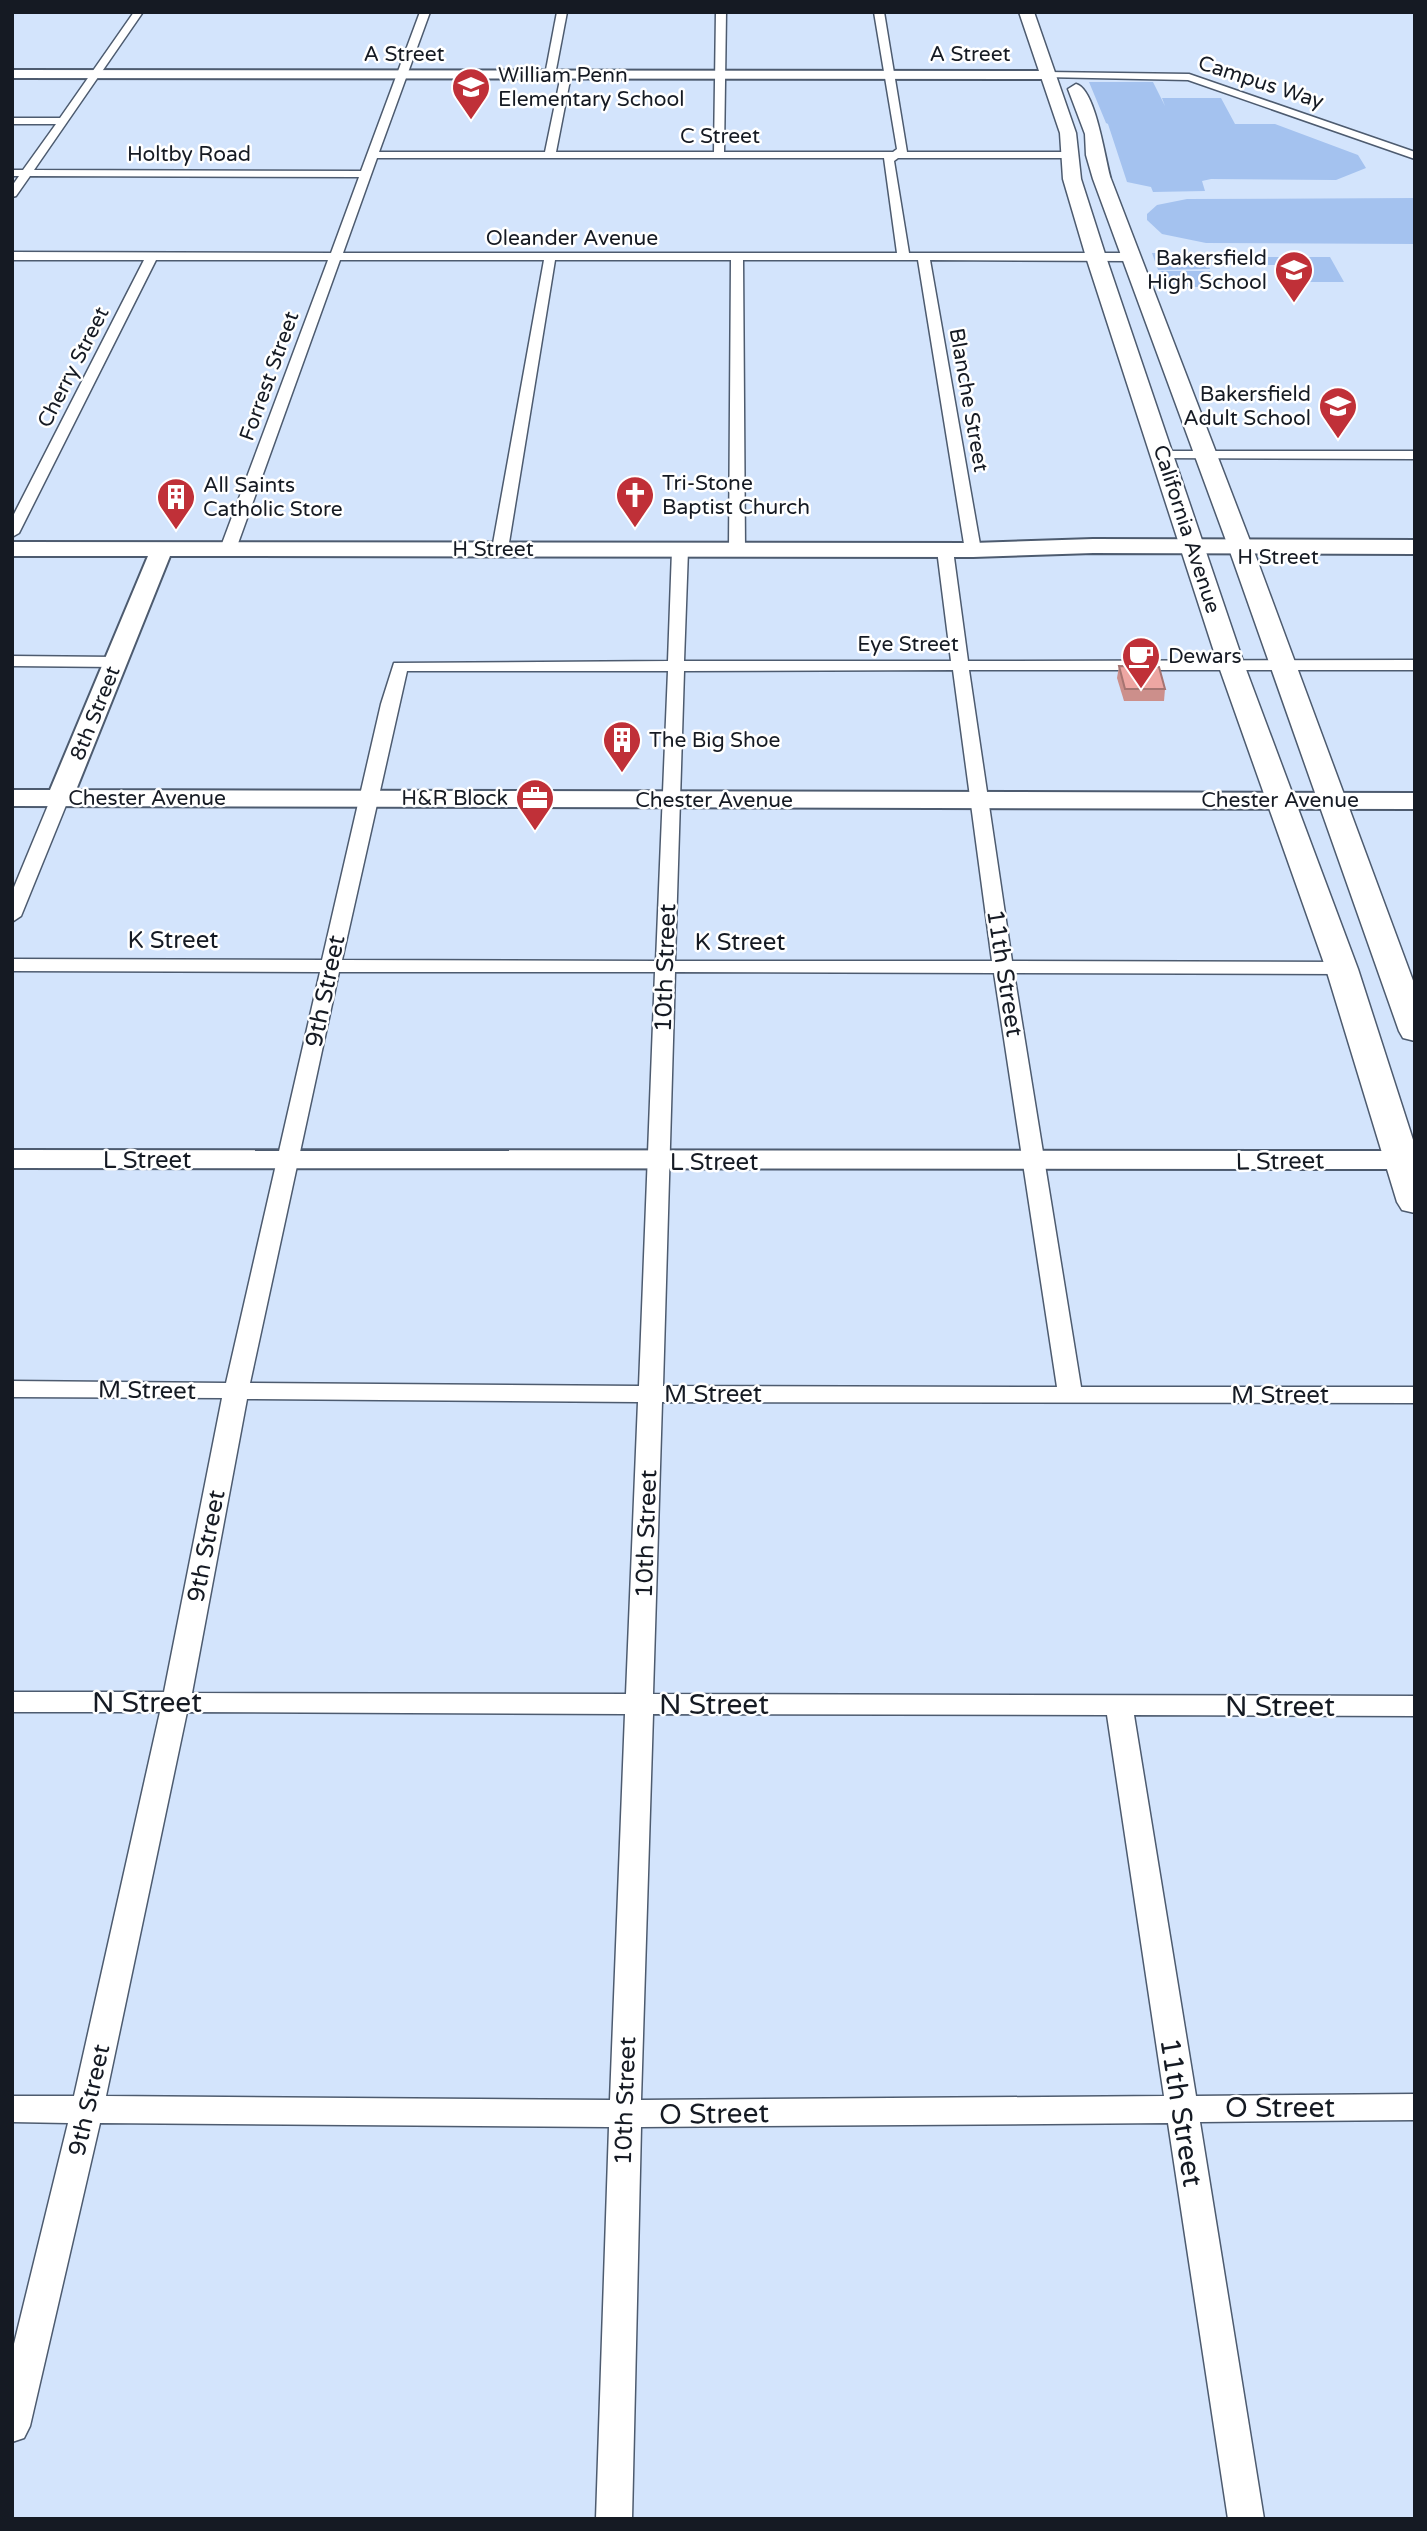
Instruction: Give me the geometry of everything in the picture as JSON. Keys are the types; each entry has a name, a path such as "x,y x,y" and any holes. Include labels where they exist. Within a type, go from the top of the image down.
{"main road":[{"name":"California Avenue","path":"1026,12 1068,133 1072,179 1096,257 1231,664 1342,968 1408,1160 1415,1202"},
{"name":"California Avenue","path":"1068,68 1094,134 1095,155 1102,179 1241,551 1329,800 1403,968 1415,1031"}],"street":[{"path":"12,194 139,12"},
{"name":"Forrest Street","path":"228,549 425,12"},
{"path":"550,75 562,12"},
{"path":"719,155 721,12"},
{"path":"879,12 903,150 888,160 904,257"},
{"name":"Campus Way","path":"1047,75 1068,68 1189,77 1415,156"},
{"name":"A Street","path":"12,74 1047,75"},
{"path":"551,155 566,75"},
{"path":"12,121 63,121"},
{"name":"C Street","path":"372,155 1068,155"},
{"name":"Holtby Road","path":"12,173 365,174"},
{"name":"Oleander Avenue","path":"12,256 1131,257"},
{"name":"Cherry Street","path":"12,533 152,256"},
{"path":"500,549 550,257"},
{"path":"737,257 737,550"},
{"name":"Blanche Street","path":"923,257 973,550"},
{"path":"1343,456 1383,453 1415,455"},
{"path":"1162,455 1343,456 1415,461"},
{"name":"H Street","path":"12,549 973,550 1051,555 1415,547"},
{"name":"8th Street","path":"12,916 162,549"},
{"name":"10th Street","path":"614,2519 625,2114 680,550"},
{"name":"11th Street","path":"945,550 978,800 1070,1395"},
{"name":"H Street","path":"1241,551 1415,557"},
{"path":"12,661 116,662"},
{"name":"Eye Street","path":"400,666 1415,665"},
{"name":"9th Street","path":"12,2426 88,2109 176,1702 236,1391 388,704 400,666"},
{"name":"Chester Avenue","path":"12,798 1415,801"},
{"name":"K Street","path":"12,964 1342,968"},
{"name":"L Street","path":"12,1159 658,1162 1408,1160"},
{"name":"M Street","path":"12,1389 651,1394 1415,1395"},
{"name":"N Street","path":"12,1702 1415,1706"},
{"name":"11th Street","path":"1119,1705 1246,2519"},
{"name":"O Street","path":"12,2109 625,2114 1415,2106"}],"shaded area":[{"path":"1089,82 1153,82 1165,106 1162,98 1221,98 1235,124 1275,124 1358,155 1366,168 1336,180 1211,179 1202,181 1205,191 1153,192 1151,187 1127,182 1108,124"},
{"path":"1415,198 1415,244 1206,243 1162,234 1147,220 1147,214 1157,205 1187,199"},
{"path":"1152,253 1202,253 1210,269 1158,270"},
{"path":"1228,257 1330,257 1344,282 1292,282 1283,265 1232,265"},
{"path":"1159,271 1210,271 1217,287 1165,287"}],"building":[{"path":"1119,666 1159,667 1165,689 1125,689"}],"place":[{"name":"William Penn Elementary School","path":"471,121"},
{"name":"Bakersfield High School","path":"1294,304"},
{"name":"Bakersfield Adult School","path":"1338,440"},
{"name":"Tri-Stone Baptist Church","path":"635,529"},
{"name":"All Saints Catholic Store","path":"176,531"},
{"name":"Dewars","path":"1141,690"},
{"name":"The Big Shoe","path":"622,774"},
{"name":"H&R Block","path":"535,832"}]}
